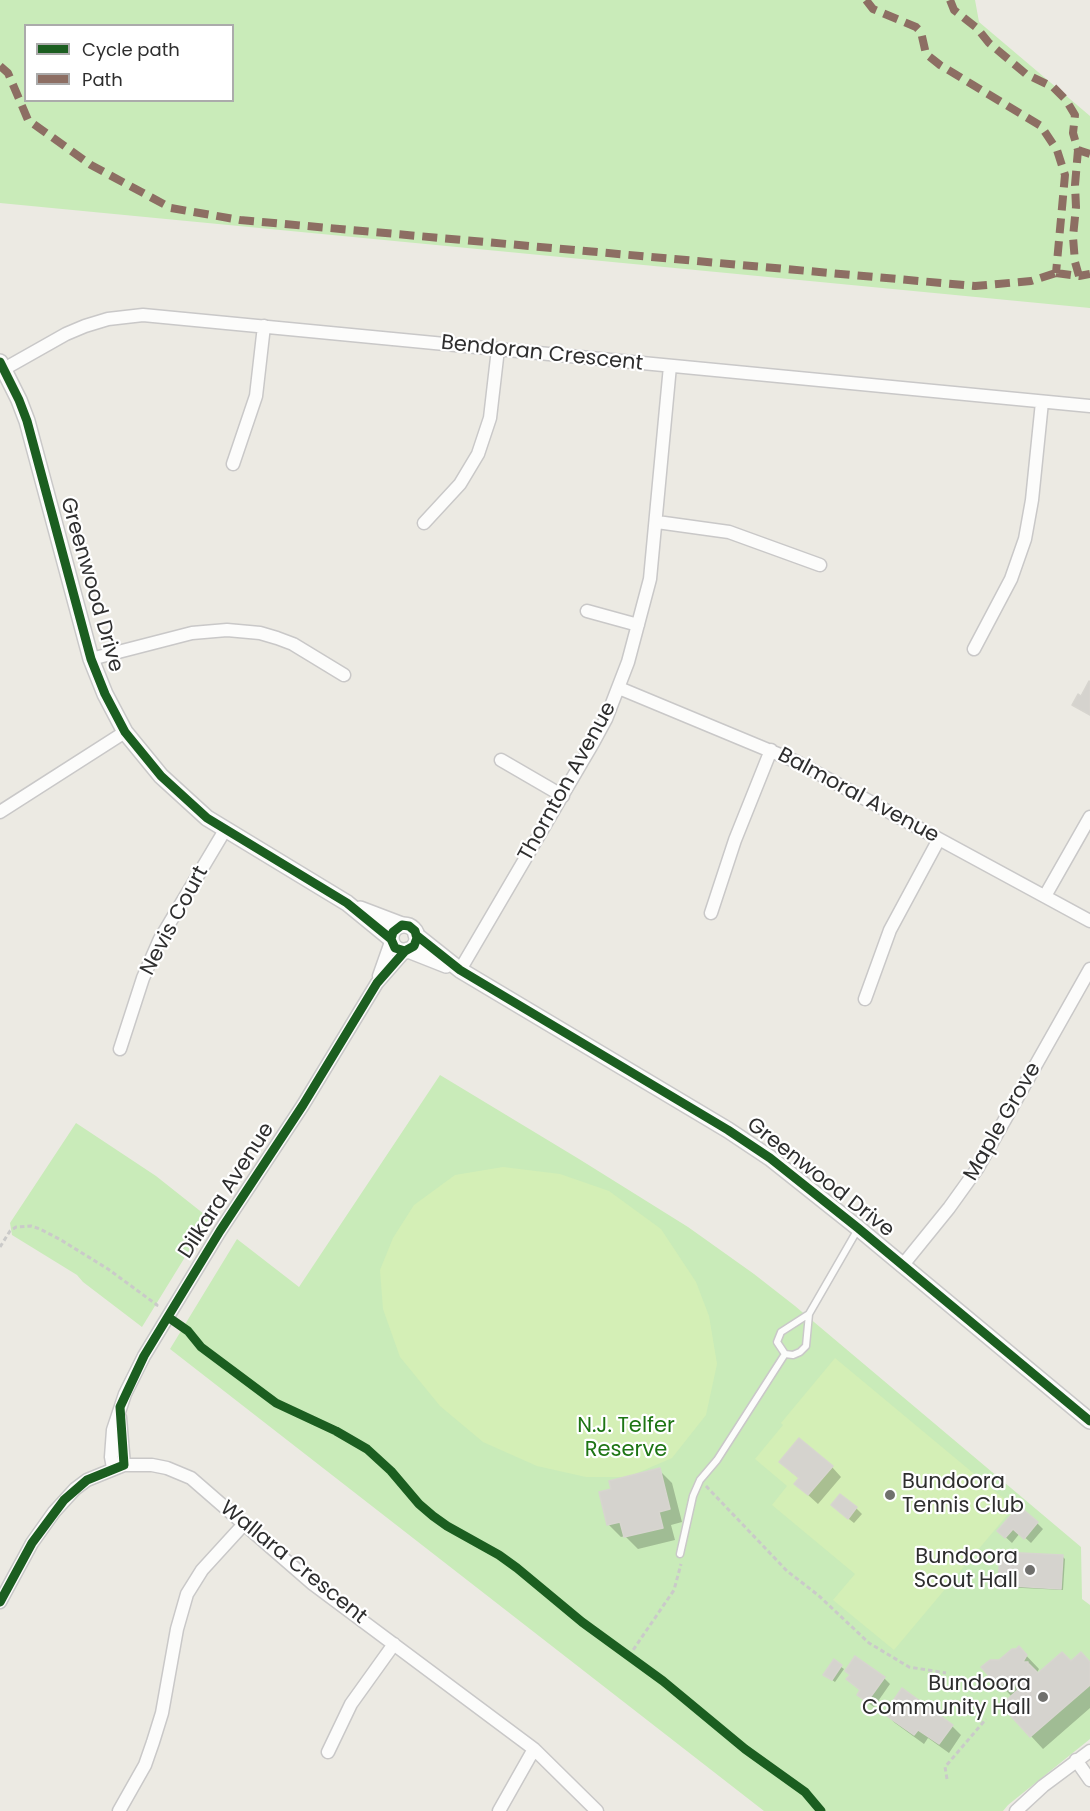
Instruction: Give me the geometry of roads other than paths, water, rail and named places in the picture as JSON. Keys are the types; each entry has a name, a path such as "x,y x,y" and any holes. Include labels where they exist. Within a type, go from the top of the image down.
{"street":[{"name":"Bendoran Crescent","path":"2,365 85,326 108,319 143,315 1090,406"},
{"path":"233,464 256,396 264,326"},
{"path":"424,523 460,484 478,454 490,418 498,349"},
{"name":"Greenwood Drive","path":"2,365 27,422 91,659 109,703 125,732 167,783 207,818 346,903 391,941"},
{"name":"Thornton Avenue","path":"460,970 593,743 619,688 650,579 670,366"},
{"path":"974,650 1011,579 1025,539 1032,500 1042,402"},
{"path":"657,522 729,532 820,565"},
{"path":"587,611 638,625"},
{"path":"91,659 192,633 227,630 260,633 277,638 344,675"},
{"name":"Balmoral Avenue","path":"619,688 771,750 822,774 1090,921"},
{"path":"0,812 125,732"},
{"path":"711,913 735,840 771,750"},
{"path":"501,760 563,796"},
{"path":"1045,896 1090,817"},
{"name":"Nevis Court","path":"120,1049 143,978 160,939 225,830"},
{"path":"865,999 890,930 939,839"},
{"name":"Greenwood Drive","path":"346,903 402,925"},
{"path":"402,925 412,928 416,935 416,942 407,951 395,948 391,941 393,932 402,925"},
{"name":"Greenwood Drive","path":"416,935 460,970 743,1139 790,1173 858,1228 1090,1421"},
{"name":"Dilkara Avenue","path":"377,983 391,941"},
{"name":"Greenwood Drive","path":"407,951 460,970"},
{"name":"Dilkara Avenue","path":"119,1467 120,1407 144,1356 220,1231 303,1105 377,983 407,951"},
{"name":"Maple Grove","path":"902,1266 977,1169 1090,969"},
{"name":"Wallara Crescent","path":"0,1602 32,1543 64,1500 87,1480 119,1467 152,1465 179,1472 191,1478 313,1584 534,1749 597,1811"},
{"path":"123,1810 145,1765 162,1713 177,1629 188,1594 202,1570 244,1524"},
{"path":"328,1752 351,1704 394,1644"},
{"path":"499,1811 534,1749"},
{"path":"1016,1811 1043,1786 1090,1751"},
{"path":"1076,1760 1090,1780"}],"lane":[{"path":"809,1314 781,1332 777,1342 785,1354 793,1355 806,1346 809,1314 858,1228"},
{"path":"680,1554 693,1496 700,1480 717,1460 785,1354"}],"place":[{"name":"Bundoora Tennis Club","path":"890,1495"},
{"name":"Bundoora Scout Hall","path":"1030,1570"},
{"name":"Bundoora Community Hall","path":"1043,1697"}],"park label":[{"name":"N.J. Telfer Reserve","path":"626,1439"}]}
